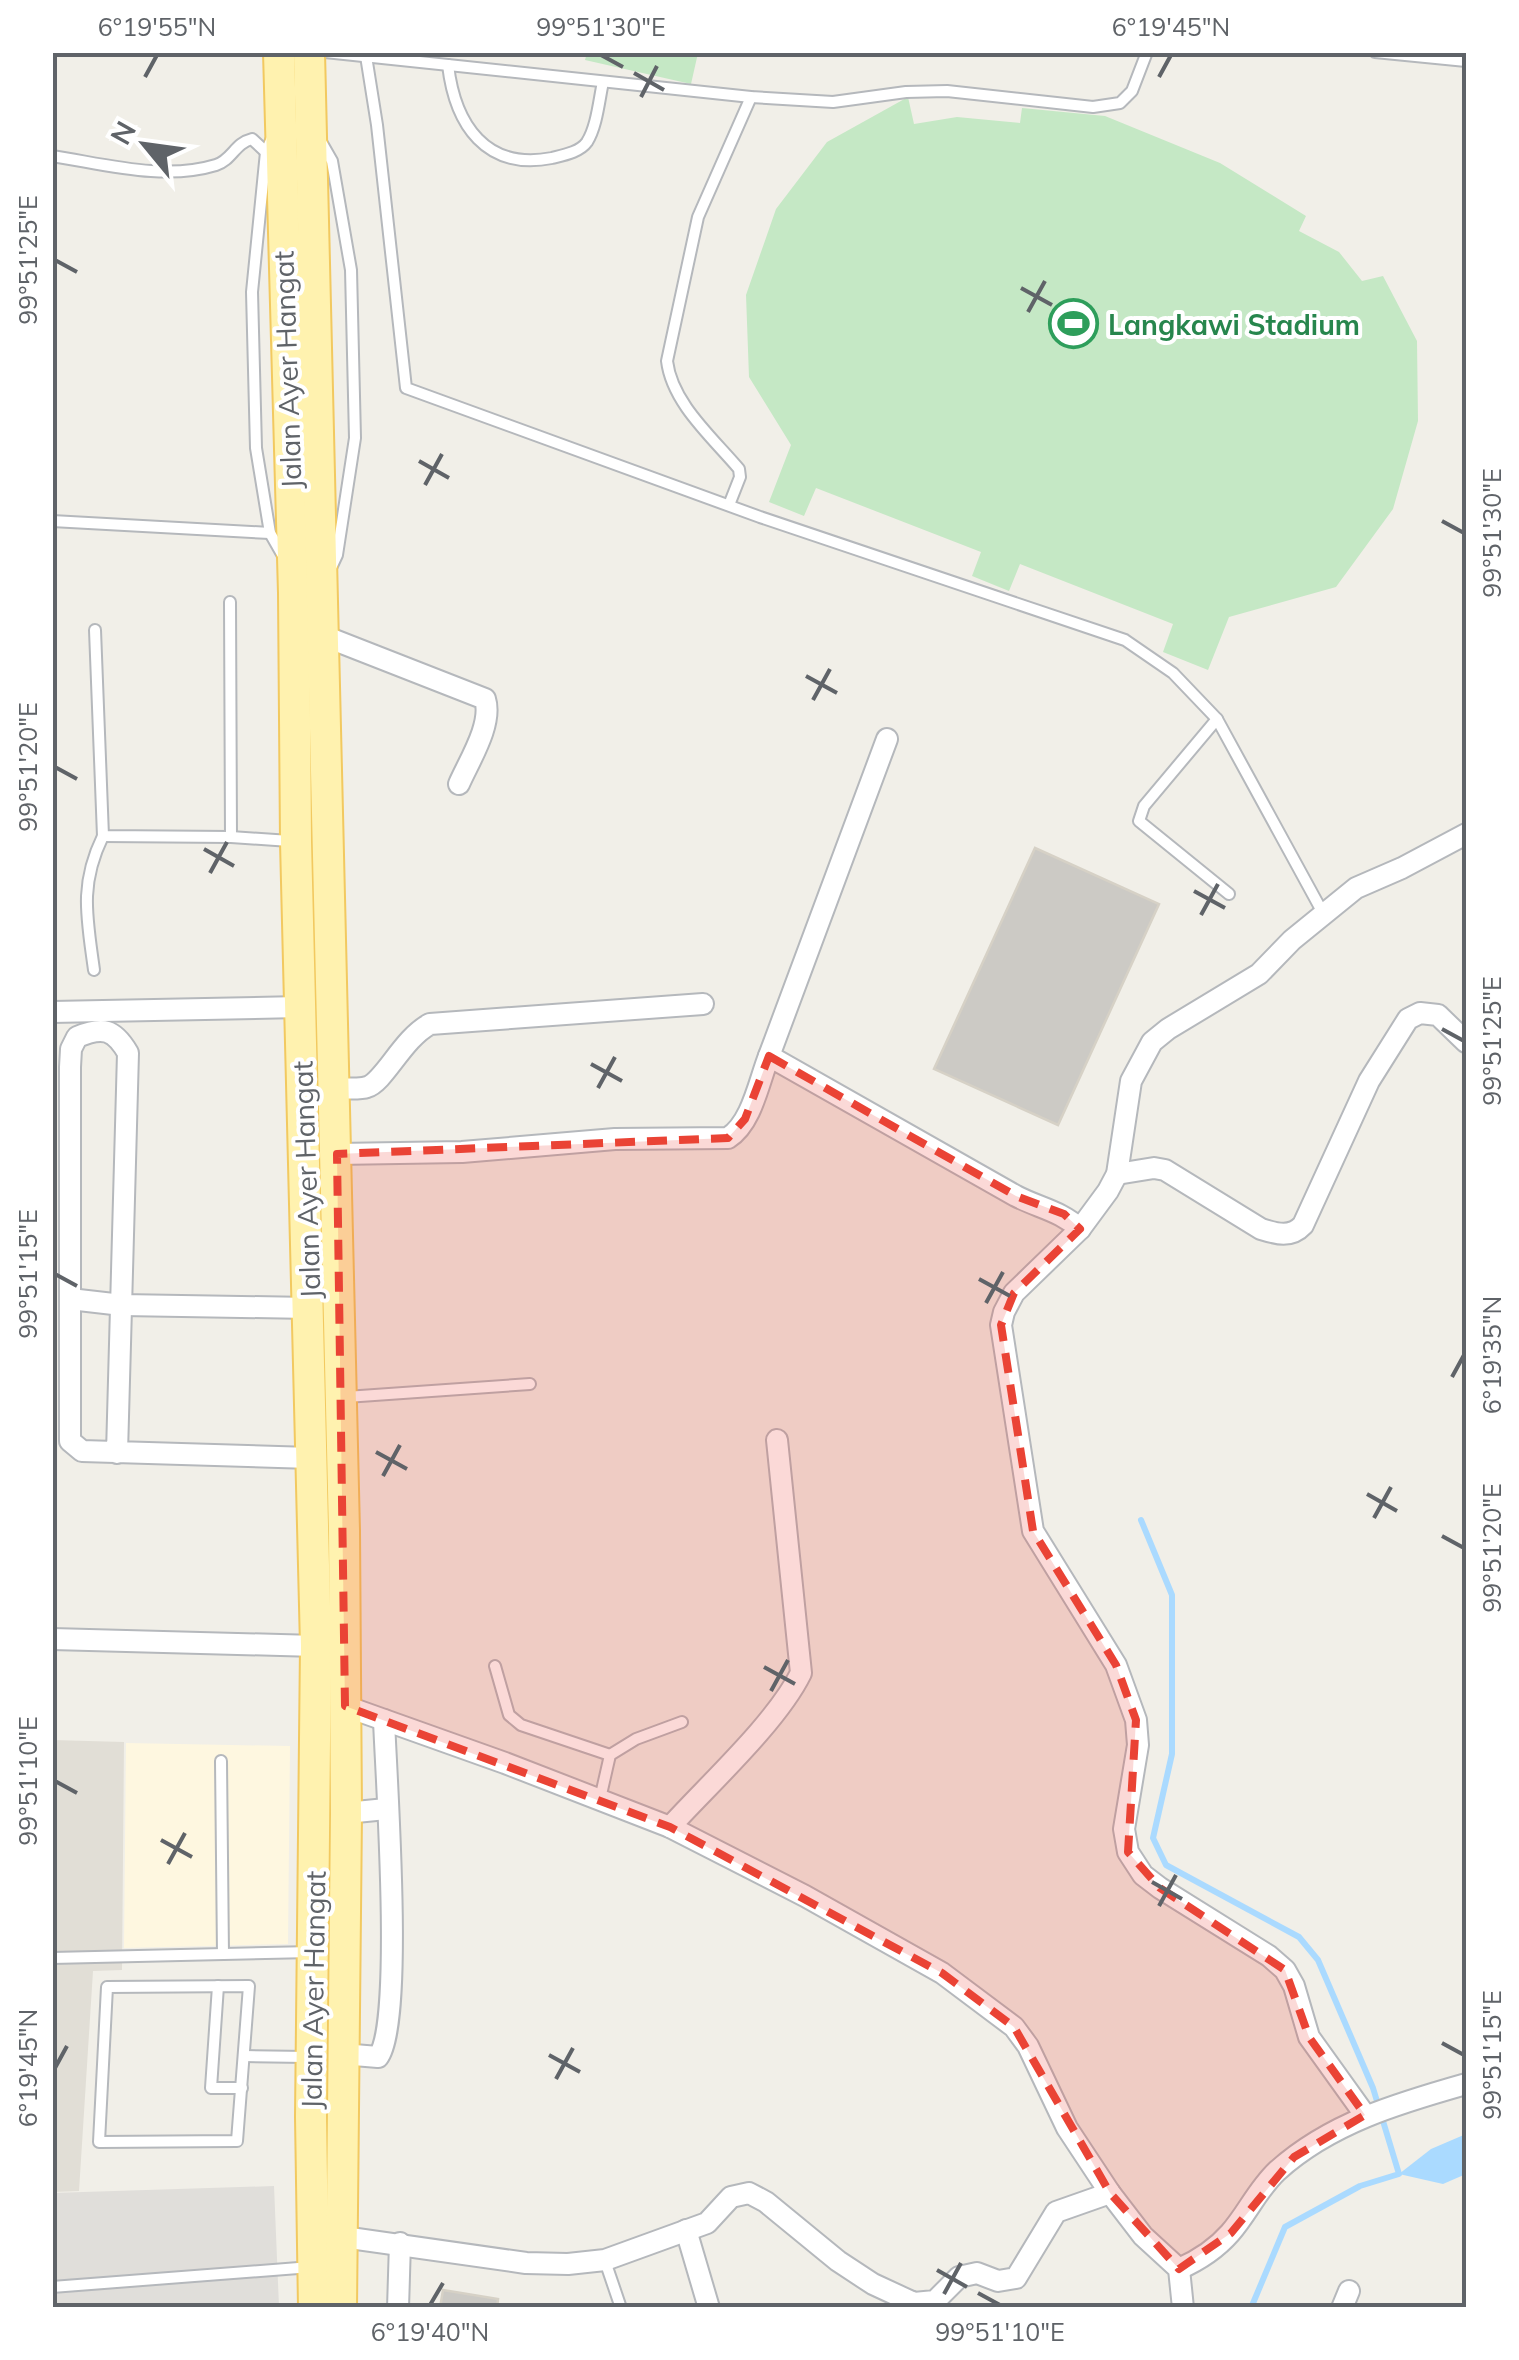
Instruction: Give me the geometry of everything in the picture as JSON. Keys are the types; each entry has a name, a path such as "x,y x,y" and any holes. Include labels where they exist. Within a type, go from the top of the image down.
{"main road":[{"name":"Jalan Ayer Hangat","path":"279,52 294,119 308,590 296,842 316,1646 313,1952 327,2056 343,2237 341,2308"},
{"name":"Jalan Ayer Hangat","path":"294,119 308,52"},
{"name":"Jalan Ayer Hangat","path":"308,590 324,636 346,1706 346,1813 312,2267 314,2308"}],"street":[{"path":"324,636 485,699 485,721 459,784"},
{"path":"337,1154 462,1152 615,1139 728,1138 737,1132 887,739"},
{"path":"1377,2111 1309,2037 1294,1986 1285,1970 1160,1888 1143,1874 1128,1852 1124,1830 1138,1746 1136,1720 1116,1665 1032,1531 1002,1325 1014,1293 1080,1229 1117,1174 1130,1080 1152,1042 1259,974 1323,913 1356,888 1466,834"},
{"path":"334,1088 368,1087 378,1080 405,1042 430,1024 703,1004"},
{"path":"52,1012 300,1007"},
{"path":"1117,1174 1166,1170 1261,1228 1275,1234 1293,1233 1303,1225 1369,1081 1408,1019 1420,1013 1438,1015 1466,1042"},
{"path":"117,1453 128,1053 118,1036 103,1031 77,1037 71,1048 70,1441 82,1451 117,1453 311,1458"},
{"path":"768,1056 1016,1196 1064,1214 1080,1229"},
{"path":"70,1298 122,1305 310,1308"},
{"path":"670,1827 793,1690 801,1673 777,1440"},
{"path":"52,1639 316,1646"},
{"path":"346,1706 670,1827 878,1935 998,2012 1028,2046 1067,2128 1110,2193 1144,2236 1179,2270 1183,2308"},
{"path":"327,2056 378,2057 388,2034 392,1972 384,1720"},
{"path":"346,1813 386,1809"},
{"path":"1179,2270 1215,2248 1231,2232 1261,2187 1294,2157 1377,2111 1466,2084"},
{"path":"343,2237 526,2263 568,2264 605,2260 707,2223 731,2197 749,2194 766,2202 872,2284 914,2303 934,2301 959,2277 977,2273 998,2281 1016,2278 1056,2212 1110,2193"},
{"path":"686,2230 709,2308"},
{"path":"398,2308 400,2243"}],"lane":[{"path":"325,52 410,56 448,65 751,98 833,102 947,91 1093,106 1120,104 1132,91 1147,52"},
{"path":"1376,52 1466,61"},
{"path":"366,56 406,388 730,505 1125,640 1173,673 1217,719 1323,913"},
{"path":"448,65 454,100 470,129 494,153 517,161 563,156 586,144 603,82"},
{"path":"730,505 740,477 739,468 678,396 669,381 667,362 698,217 751,98"},
{"path":"52,156 171,172 216,165 227,160 241,142 252,139 262,144 266,152 252,292 256,448 270,534 308,590 337,555 355,438 351,270 332,161 294,119 266,152"},
{"path":"52,521 270,534"},
{"path":"230,602 231,837"},
{"path":"94,970 87,918 87,873 102,836 95,630"},
{"path":"1217,719 1139,814 1140,822 1229,894"},
{"path":"102,836 296,842"},
{"path":"342,1397 530,1384"},
{"path":"495,1666 508,1716 521,1726 610,1755"},
{"path":"600,1799 610,1755 636,1739 682,1722"},
{"path":"222,1761 223,1954"},
{"path":"52,1958 313,1952"},
{"path":"218,1986 212,2088 242,2088"},
{"path":"218,1986 249,1986 238,2141 99,2142 107,1987 218,1986"},
{"path":"244,2056 327,2056"},
{"path":"605,2260 621,2308"},
{"path":"52,2287 312,2267"}],"highlighted area":[{"path":"769,1056 1016,1196 1064,1214 1080,1229 1014,1293 1001,1325 1033,1531 1116,1665 1136,1720 1128,1852 1160,1888 1285,1970 1309,2037 1365,2115 1294,2157 1231,2233 1179,2269 1110,2193 1014,2027 942,1973 670,1827 345,1706 337,1154 728,1138 745,1119"}],"shaded area":[{"path":"52,1740 124,1742 122,1970 93,1971 79,2191 53,2192"},
{"path":"126,1743 290,1746 288,1944 124,1948"},
{"path":"274,2186 279,2307 53,2307 52,2193"}],"green space":[{"path":"587,52 698,53 691,84 585,60"},
{"path":"908,97 914,124 957,117 1020,123 1022,108 1105,116 1220,163 1306,216 1299,231 1339,252 1362,281 1383,276 1417,341 1418,421 1393,509 1336,587 1229,617 1208,670 1163,652 1173,624 1020,564 1009,591 972,576 981,552 816,488 804,516 769,502 791,445 749,377 746,295 776,209 827,142"}],"water":[{"path":"1466,2134 1466,2174 1443,2184 1399,2174 1431,2149"}],"building":[{"path":"1035,848 1159,904 1058,1125 934,1069"},
{"path":"443,2290 498,2299 497,2308 440,2308"}],"waterway":[{"path":"1141,1520 1172,1595 1172,1754 1153,1838 1166,1865 1299,1937 1318,1960 1373,2088 1399,2174 1360,2186 1285,2227 1251,2308"}],"place":[{"name":"Langkawi Stadium","path":"1073,324"}]}
